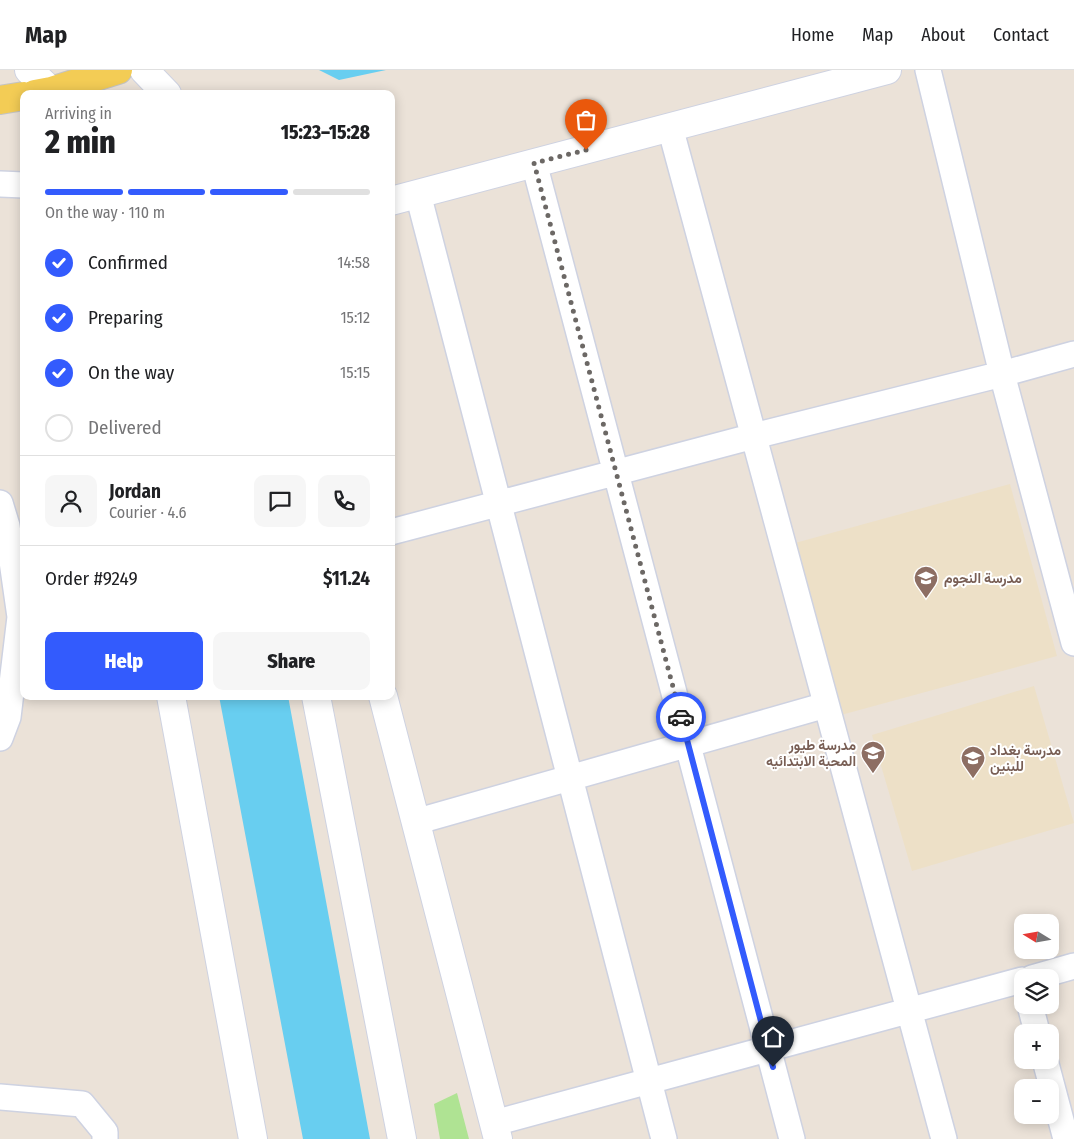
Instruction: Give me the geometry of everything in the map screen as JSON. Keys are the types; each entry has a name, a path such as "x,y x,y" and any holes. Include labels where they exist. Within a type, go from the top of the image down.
{"main road":[{"path":"29,70 44,90"},
{"path":"55,90 118,70"},
{"path":"144,70 163,90"},
{"path":"395,200 886,70"},
{"path":"0,100 20,97"},
{"path":"172,700 253,1139"},
{"path":"317,700 402,1139"},
{"path":"384,700 496,1131"}],"street":[{"path":"928,70 1002,374 1074,641"},
{"path":"670,127 944,1139"},
{"path":"534,163 792,1139"},
{"path":"0,184 20,184"},
{"path":"418,194 664,1139"},
{"path":"395,531 1074,354"},
{"path":"0,503 7,526 20,617 8,717 0,738"},
{"path":"415,822 826,705"},
{"path":"1059,970 1074,966"},
{"path":"496,1131 649,1081 1014,982"},
{"path":"1047,1069 1066,1139"},
{"path":"0,1097 82,1104 105,1132 105,1139"}],"shaded area":[{"name":"مدرسة النجوم","path":"1010,484 1057,656 841,715 795,543"},
{"name":"مدرسة بغداد للبنين","path":"1034,686 1074,823 912,871 872,735"}],"green space":[{"path":"457,1093 469,1139 440,1139 434,1104"}],"water":[{"path":"319,70 386,70 339,80"},
{"path":"220,700 289,700 370,1139 303,1139"}],"way so far":[{"path":"586,150 534,163 681,717"}],"place":[{"name":"مدرسة النجوم","path":"926,599"},
{"name":"مدرسة طيور المحبة الابتدائيه","path":"873,774"},
{"name":"مدرسة بغداد للبنين","path":"973,779"}],"route":[{"path":"681,717 773,1067"}]}
